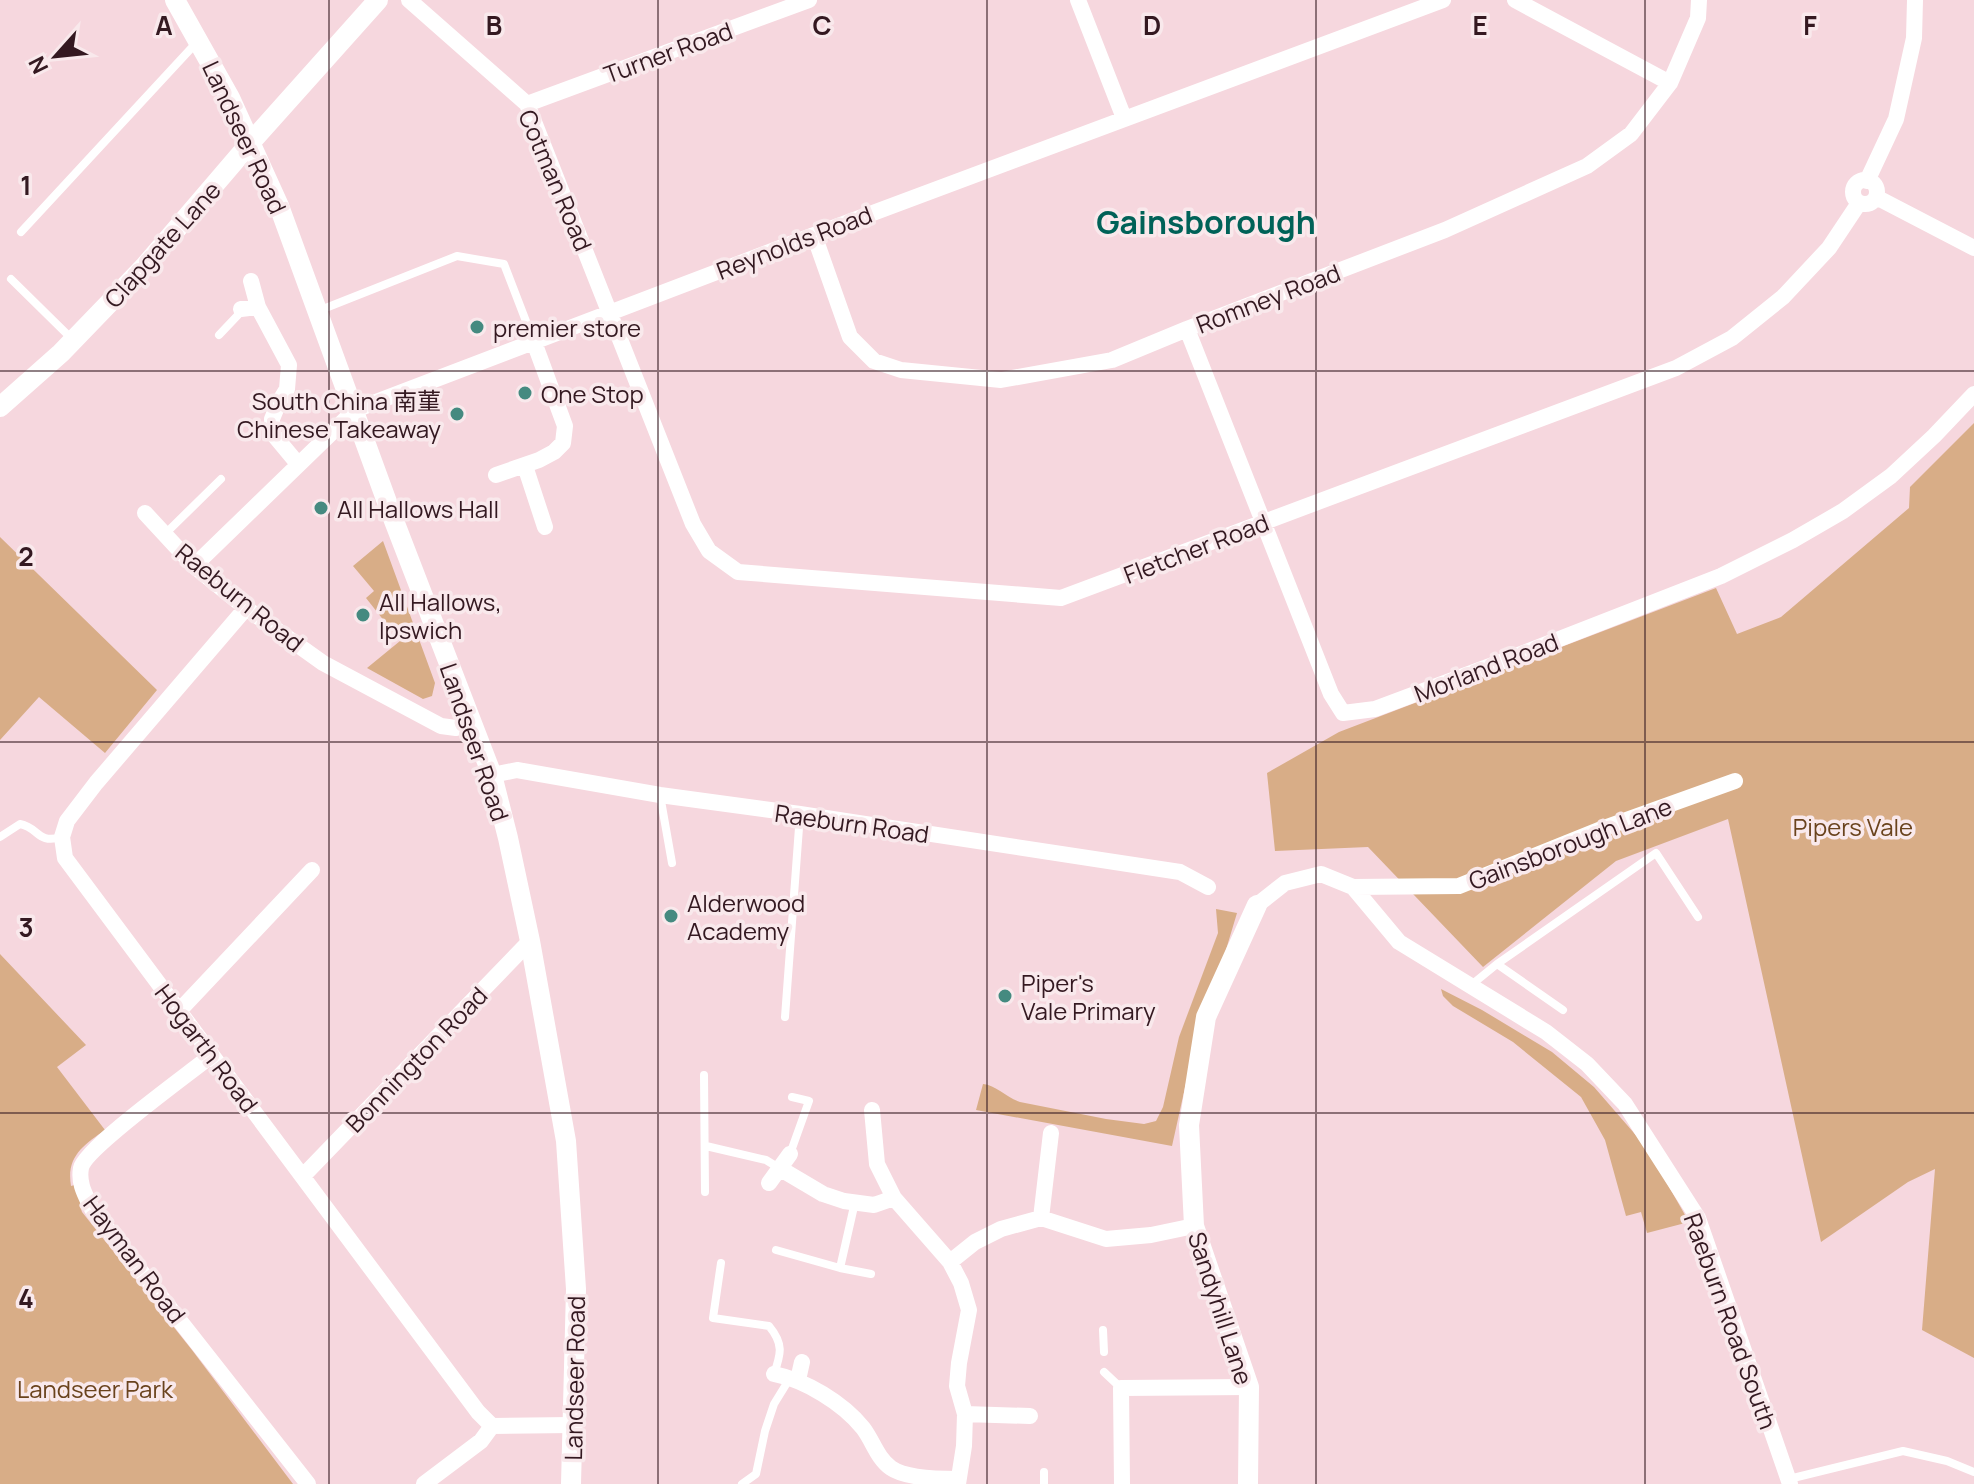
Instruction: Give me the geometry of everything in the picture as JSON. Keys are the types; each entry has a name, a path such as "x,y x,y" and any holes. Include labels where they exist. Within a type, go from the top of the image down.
{"street":[{"name":"Landseer Road","path":"175,0 199,39 279,206 391,513 492,775 530,941 566,1141 576,1289 571,1484"},
{"name":"Clapgate Lane","path":"0,407 73,341 144,267 378,0"},
{"name":"Cotman Road","path":"409,0 527,104 610,312"},
{"name":"Turner Road","path":"527,104 809,0"},
{"path":"1078,0 1124,118"},
{"name":"Reynolds Road","path":"194,566 355,410 1443,0"},
{"path":"1515,0 1670,83"},
{"name":"Romney Road","path":"814,235 850,337 874,361 901,370 1001,380 1112,360 1445,230 1587,166 1631,134 1670,83 1698,18 1699,0"},
{"path":"1867,181 1896,119 1914,38 1915,0"},
{"path":"1867,181 1876,187 1876,197 1869,204 1859,203 1854,197 1854,188 1859,182 1867,181"},
{"path":"1876,197 1974,248"},
{"name":"Fletcher Road","path":"610,312 693,524 709,551 738,572 1061,598 1676,368 1732,338 1783,297 1829,248 1859,203"},
{"path":"251,281 249,308 289,365 287,389 272,419 273,434 298,464"},
{"name":"Morland Road","path":"1187,329 1331,694 1343,713 1375,709 1721,576 1793,540 1843,511 1891,476 1974,394"},
{"path":"496,475 525,466 554,452 563,443 565,426 534,342"},
{"path":"525,466 545,527"},
{"name":"Raeburn Road","path":"145,513 194,566 323,663 441,726 456,728 472,724"},
{"path":"62,837 67,821 96,783 246,608"},
{"name":"Raeburn Road","path":"492,775 517,770 660,795 1180,872 1208,887"},
{"name":"Gainsborough Lane","path":"1353,887 1459,886 1604,828 1735,781"},
{"name":"Hogarth Road","path":"62,837 65,858 478,1412 492,1426"},
{"path":"179,1011 312,870"},
{"path":"1257,905 1285,883 1321,874 1353,887"},
{"name":"Raeburn Road South","path":"1353,887 1399,942 1556,1040 1587,1064 1625,1104 1698,1218 1789,1482"},
{"name":"Sandyhill Lane","path":"1248,1484 1249,1387 1194,1226 1189,1125 1206,1017 1257,905"},
{"name":"Bonnington Road","path":"303,1176 530,941"},
{"name":"Hayman Road","path":"212,1055 103,1140 81,1165 80,1184 92,1209 308,1484"},
{"path":"802,1362 787,1377 848,1412 865,1430 876,1451 892,1469 958,1482 965,1414 957,1386 969,1310 961,1283 950,1262 894,1198 877,1164 872,1110"},
{"path":"1041,1218 1051,1133"},
{"path":"769,1183 784,1161 823,1194 863,1205 874,1205 894,1198"},
{"path":"950,1262 975,1242 1001,1229 1041,1218 1106,1239 1151,1235 1194,1226"},
{"path":"1122,1484 1121,1388 1249,1387"},
{"path":"965,1414 1030,1416"},
{"path":"424,1484 481,1441 492,1426 572,1425"}],"lane":[{"path":"21,232 199,39"},
{"path":"317,312 457,256 504,264 534,342"},
{"path":"11,279 73,341"},
{"path":"219,335 249,308"},
{"path":"165,534 221,479"},
{"path":"660,795 672,863"},
{"path":"785,1017 800,814"},
{"path":"0,837 25,824 41,837 50,840 62,837"},
{"path":"1469,986 1656,853 1698,917"},
{"path":"1497,964 1563,1010"},
{"path":"704,1075 705,1192"},
{"path":"706,1146 766,1160 784,1161 809,1101 792,1097"},
{"path":"840,1268 855,1202"},
{"path":"776,1250 871,1274"},
{"path":"721,1263 713,1318 769,1326 777,1336 787,1377 765,1431 756,1474 742,1484"},
{"path":"1103,1330 1104,1352"},
{"path":"1104,1372 1121,1388"},
{"path":"1789,1482 1903,1451 1947,1461 1974,1472"},
{"path":"1044,1472 1044,1484"}],"green space":[{"name":"Pipers Vale","path":"1974,423 1974,1358 1922,1330 1935,1169 1908,1182 1821,1242 1728,819 1616,861 1483,967 1368,847 1275,851 1267,773 1339,732 1716,588 1737,634 1781,617 1909,508 1910,487"},
{"path":"0,537 157,690 105,753 39,697 0,740"},
{"path":"383,541 435,683 432,696 423,699 367,668 400,641 366,598 374,591 353,566"},
{"path":"1216,909 1237,913 1192,1056 1172,1146 976,1110 983,1084 1020,1102 1106,1119 1144,1124 1156,1121 1163,1107 1179,1037 1218,933"},
{"name":"Landseer Park","path":"0,954 86,1045 57,1067 105,1130 78,1152 71,1167 71,1186 78,1184 82,1212 293,1484 0,1484"},
{"path":"1441,989 1552,1052 1594,1087 1647,1148 1689,1222 1647,1233 1641,1212 1626,1216 1605,1140 1581,1097 1513,1042 1453,1006 1443,996"}],"place":[{"name":"premier store","path":"477,327"},
{"name":"One Stop","path":"525,393"},
{"name":"South China 南菫 Chinese Takeaway","path":"457,414"},
{"name":"All Hallows Hall","path":"321,508"},
{"name":"All Hallows, Ipswich","path":"363,615"},
{"name":"Alderwood Academy","path":"671,916"},
{"name":"Piper's Vale Primary","path":"1005,996"}],"district":[{"name":"Gainsborough","path":"1206,222"}]}
